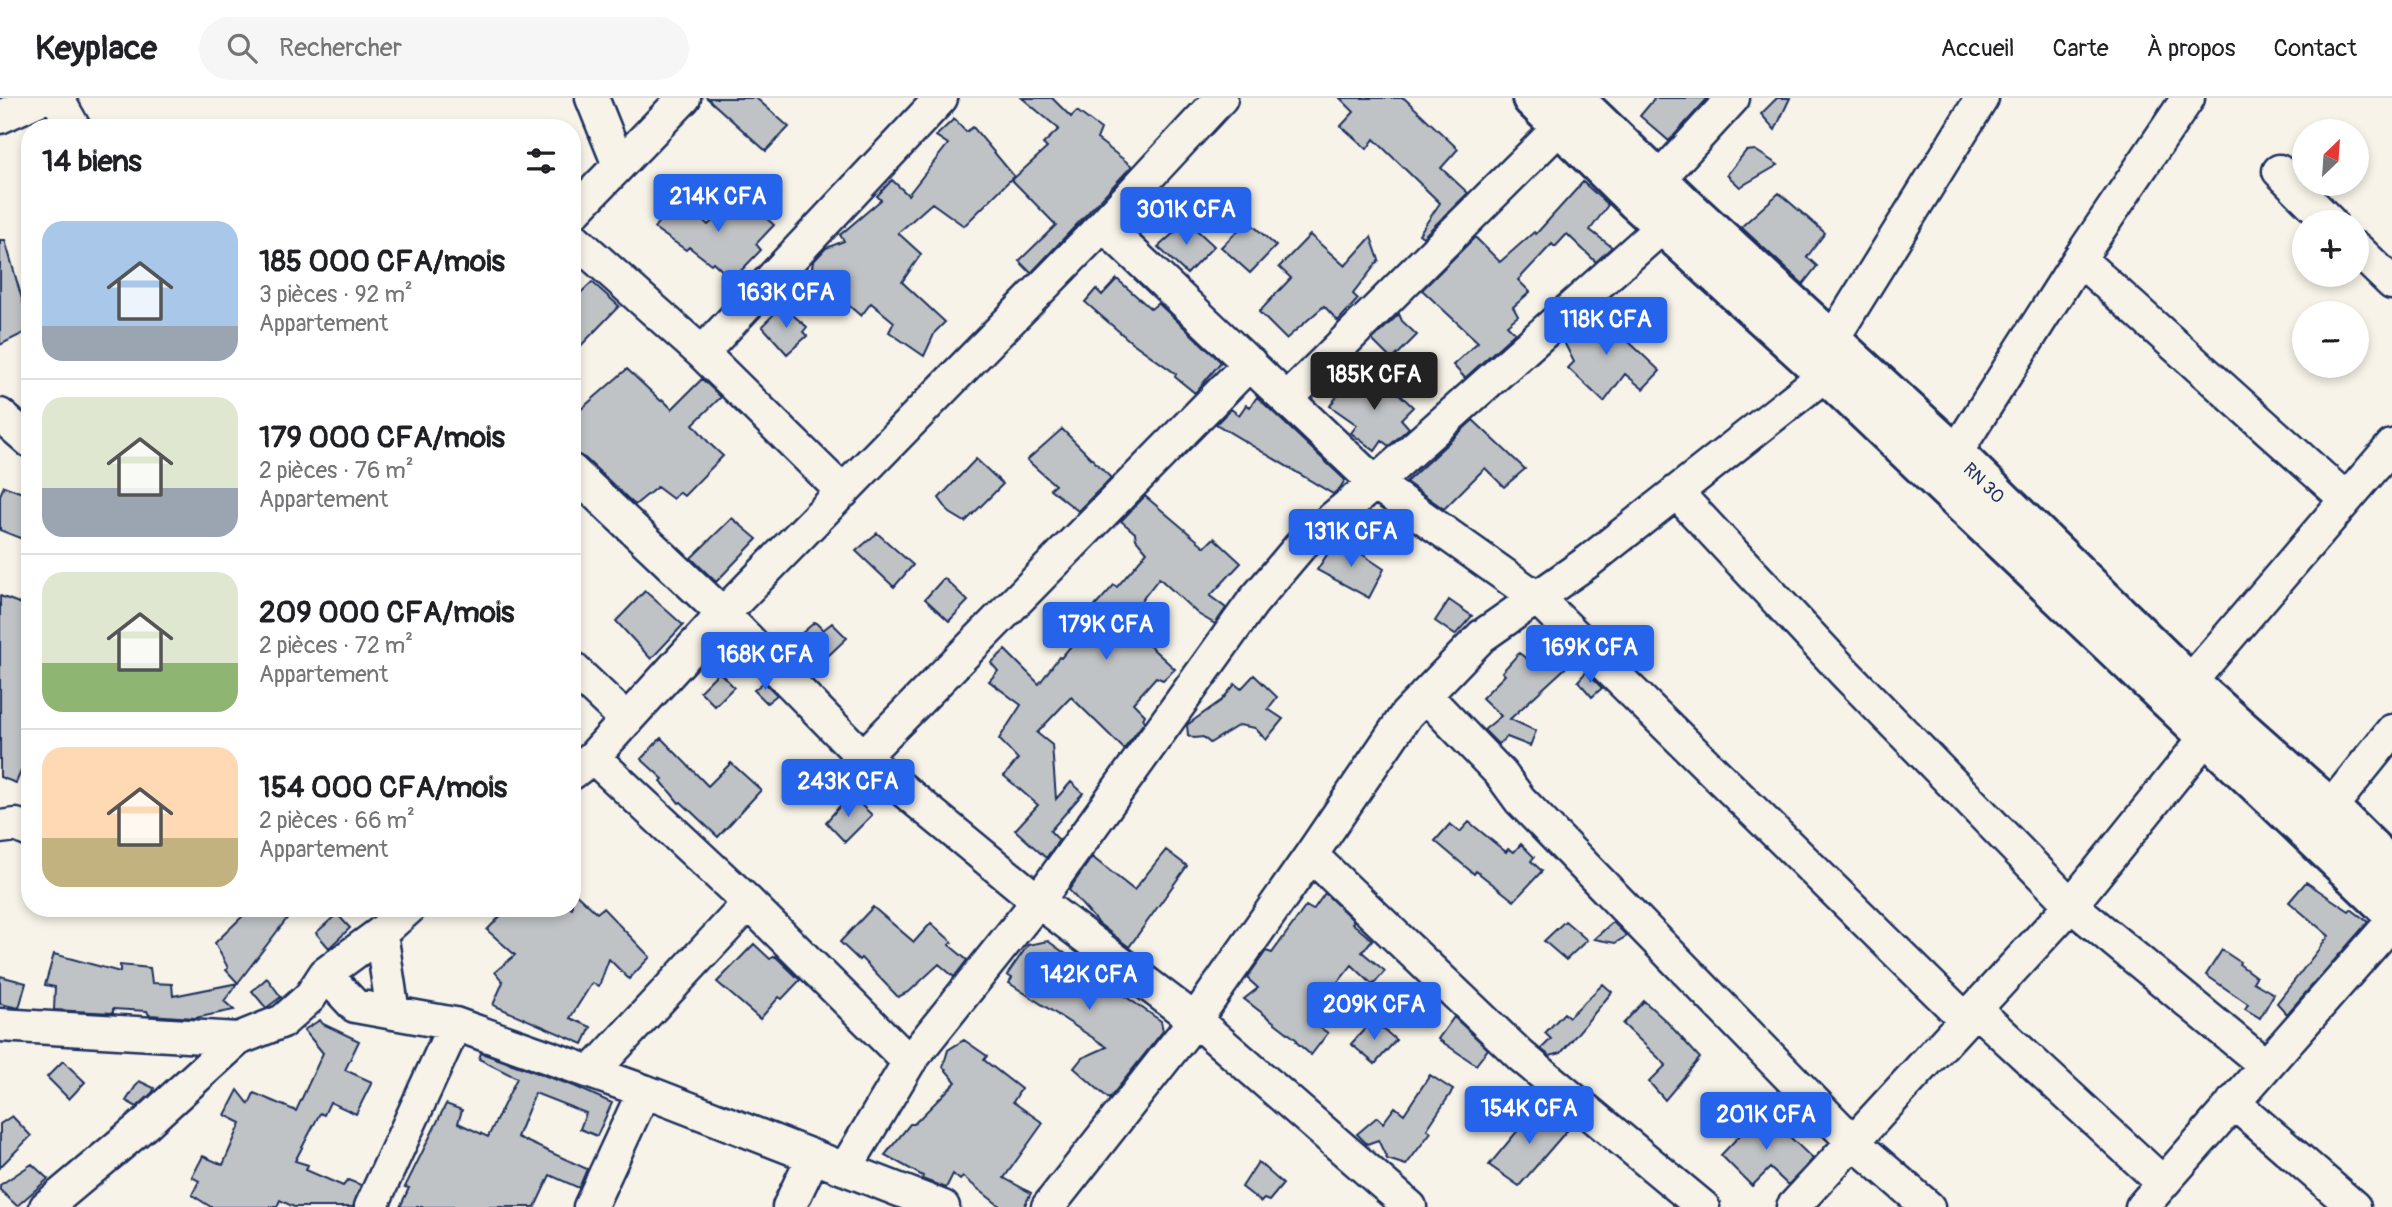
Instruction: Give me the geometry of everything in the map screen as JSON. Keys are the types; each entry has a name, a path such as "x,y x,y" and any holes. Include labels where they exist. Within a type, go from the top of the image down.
{"main road":[{"name":"RN 30","path":"1532,98 1567,112 1658,180 1829,357 2206,737 2392,912"},
{"name":"RN 30","path":"1567,112 1663,226 1955,454 2189,683 2330,807 2392,869"}],"street":[{"path":"0,117 42,98"},
{"path":"57,98 69,119"},
{"path":"592,98 619,165"},
{"path":"581,205 684,98"},
{"path":"702,353 941,98"},
{"path":"909,1062 749,903 583,765 723,614 1103,225 1221,98"},
{"path":"1658,180 1733,98"},
{"path":"1048,1207 1195,1020 1406,715 1482,636 1589,561 1676,492 1829,357 1982,98"},
{"path":"1955,454 2079,259 2188,98"},
{"path":"1287,398 1567,112"},
{"path":"2279,171 2318,210"},
{"path":"1103,225 1375,483 1537,598 1971,1015 2163,1183"},
{"path":"845,1169 909,1062 1038,901 1252,603 1302,544 1375,483 1663,226"},
{"path":"581,245 702,353 843,492"},
{"path":"2079,259 2346,499"},
{"path":"2369,261 2392,283"},
{"path":"863,757 1250,363"},
{"path":"0,415 21,433"},
{"path":"2189,683 2392,446"},
{"path":"581,480 723,614 863,757 1038,901 1195,1020 1410,1207"},
{"path":"1676,492 1845,673 2071,905 2265,1065"},
{"path":"581,677 627,720"},
{"path":"1425,695 1492,765 1520,800 1853,1141 1928,1207"},
{"path":"2330,807 2392,732"},
{"path":"1793,1207 2071,905 2206,737"},
{"path":"1311,855 1521,1056 1703,1207"},
{"path":"592,1072 749,903"},
{"path":"46,1207 145,1124 238,1039 284,1021 310,997 326,974 399,917"},
{"path":"2142,1207 2392,922"},
{"path":"382,933 393,1013"},
{"path":"326,974 355,1006 455,1024 644,1091 943,1207"},
{"path":"371,1207 455,1024"},
{"path":"0,1025 238,1039"},
{"path":"590,1207 644,1091"},
{"path":"2233,1102 2354,1207"},
{"path":"789,1207 813,1157"}],"building":[{"path":"707,98 756,98 789,127 766,151"},
{"path":"1022,98 1052,98 1071,117 1077,111 1101,129 1097,139 1132,166 1031,273 1019,261 1056,225 1012,180 1047,148 1043,144 1059,129"},
{"path":"1340,98 1404,98 1458,149 1441,168 1468,193 1423,237 1419,234 1440,203 1374,139 1367,149 1341,126 1354,112"},
{"path":"1655,98 1708,98 1669,141 1640,116"},
{"path":"1777,98 1790,98 1775,130 1761,114"},
{"path":"954,119 966,132 973,127 1014,176 964,226 932,203 898,233 921,254 902,282 945,322 935,332 924,356 889,332 894,322 871,303 861,316 838,296 841,292 812,267 813,262 826,248 844,241 840,235 881,200 877,196 892,180 908,195 948,144 936,136"},
{"path":"1755,150 1778,165 1740,187 1727,175 1746,151"},
{"path":"1583,182 1608,205 1590,230 1612,247 1596,262 1567,234 1555,247 1552,244 1518,280 1530,292 1513,307 1518,316 1507,325 1515,333 1465,378 1453,365 1478,342 1422,290 1475,237 1500,262 1534,232 1536,234"},
{"path":"1779,193 1825,233 1807,257 1817,266 1803,284 1741,227"},
{"path":"741,196 774,225 756,244 761,250 732,280 713,262 711,264 689,247 686,250 654,228 677,197 708,225"},
{"path":"1187,221 1214,246 1187,274 1158,247"},
{"path":"1248,221 1276,246 1250,273 1221,247"},
{"path":"1310,235 1345,266 1371,237 1379,260 1353,294 1358,299 1338,321 1324,306 1286,339 1259,312 1291,278 1279,267"},
{"path":"0,240 5,240 21,296 21,334 0,345"},
{"path":"1117,279 1151,309 1158,303 1221,362 1195,393 1175,377 1176,374 1130,341 1085,302 1096,289 1102,295"},
{"path":"592,282 619,306 581,346 581,292"},
{"path":"782,306 807,327 803,332 807,336 787,354 762,326"},
{"path":"1596,311 1660,371 1643,389 1625,374 1604,402 1568,368 1574,362 1563,340"},
{"path":"1399,314 1402,321 1417,335 1392,360 1372,340"},
{"path":"627,369 672,409 702,379 721,397 693,424 723,456 684,496 679,492 673,499 657,487 635,505 581,456 581,409"},
{"path":"1377,373 1413,407 1401,419 1409,428 1389,446 1382,441 1375,451 1351,433 1357,425 1330,406 1348,381 1362,391"},
{"path":"1257,397 1345,480 1333,494 1216,424 1231,409 1239,415 1246,405 1250,407"},
{"path":"1473,420 1525,469 1504,487 1485,468 1444,509 1406,482"},
{"path":"1062,429 1111,478 1078,511 1050,489 1055,485 1027,460"},
{"path":"976,459 1003,484 965,522 950,513 939,498"},
{"path":"4,486 21,493 21,538 0,530 0,495"},
{"path":"1145,496 1205,547 1214,538 1241,563 1210,596 1226,608 1215,624 1198,614 1159,578 1138,605 1145,610 1131,629 1175,669 1163,680 1156,677 1133,703 1145,715 1145,721 1124,749 1071,697 1037,733 1052,745 1056,799 1071,782 1083,793 1050,831 1059,840 1046,858 1015,830 1038,805 1004,776 1018,759 999,739 1021,705 989,681 998,671 991,663 1005,650 1039,684 1086,628 1080,623 1114,585 1117,587 1147,552 1136,539 1135,533 1121,521"},
{"path":"732,518 757,539 716,582 691,558"},
{"path":"877,533 913,565 894,587 856,551"},
{"path":"1338,538 1384,569 1369,598 1317,570"},
{"path":"944,578 968,601 949,621 925,599"},
{"path":"645,591 683,625 651,659 616,621"},
{"path":"0,596 21,604 21,771 16,783 0,777"},
{"path":"1449,600 1472,616 1455,635 1435,621"},
{"path":"815,622 823,630 832,623 847,638 811,672 804,670 793,659 797,656 788,645"},
{"path":"1548,636 1561,653 1565,651 1574,660 1510,719 1536,731 1530,746 1507,737 1498,744 1484,730 1501,716 1482,698 1505,675 1502,672 1519,653 1534,664 1534,640"},
{"path":"719,672 734,687 715,706 700,691"},
{"path":"1586,672 1602,688 1592,697 1578,681"},
{"path":"1254,675 1277,697 1268,709 1283,719 1266,740 1255,728 1239,725 1210,743 1203,737 1194,738 1188,735 1187,725 1222,700 1235,684 1241,689"},
{"path":"764,682 777,695 767,703 754,690"},
{"path":"661,738 708,786 731,763 761,790 718,837 679,803 661,781 663,779 641,759"},
{"path":"846,799 852,805 858,802 872,815 845,842 826,822"},
{"path":"1469,822 1506,852 1508,849 1514,852 1521,844 1534,857 1531,861 1542,871 1514,901 1476,871 1474,874 1435,841 1450,824 1460,832"},
{"path":"1166,850 1187,866 1129,947 1098,923 1069,890 1092,857 1134,890"},
{"path":"2306,882 2368,922 2287,1014 2277,1003 2329,936 2289,902"},
{"path":"1325,893 1354,921 1352,923 1372,940 1362,952 1385,971 1373,985 1352,965 1308,1020 1328,1033 1311,1055 1297,1040 1244,999 1258,988 1247,978 1266,951 1272,953 1306,906 1313,910"},
{"path":"581,898 597,913 603,908 650,957 629,979 609,959 599,986 592,983 570,1018 591,1027 583,1044 493,1005 503,982 495,972 515,955 487,930 499,917 581,917"},
{"path":"873,907 914,942 931,923 952,942 949,945 967,960 954,977 939,964 910,991 898,997 861,958 859,960 840,942"},
{"path":"242,917 288,917 238,983 226,970 228,968 215,943"},
{"path":"334,917 340,917 350,928 329,948 316,933"},
{"path":"1565,921 1587,940 1566,960 1544,941"},
{"path":"1613,922 1627,936 1615,943 1594,939"},
{"path":"1048,941 1074,960 1078,956 1109,978 1106,983 1161,1021 1163,1031 1109,1099 1074,1068 1082,1058 1107,1047 1009,983 1012,978 1007,975 1028,945"},
{"path":"754,944 770,959 775,956 800,980 782,999 779,997 760,1019 717,982"},
{"path":"2222,950 2256,977 2253,982 2274,994 2260,1018 2245,1009 2248,1004 2206,975"},
{"path":"54,954 120,972 120,965 150,968 152,983 172,984 173,996 238,983 224,1001 234,1010 195,1018 113,1009 113,1013 54,1010 55,987 45,985"},
{"path":"0,976 26,983 19,1008 0,1004"},
{"path":"267,978 281,997 266,1008 252,991"},
{"path":"1603,984 1612,992 1561,1053 1550,1056 1541,1049 1551,1039 1545,1033 1564,1013 1569,1017"},
{"path":"1644,1001 1700,1058 1665,1100 1649,1082 1666,1065 1623,1024"},
{"path":"1454,1017 1488,1049 1476,1065 1438,1039"},
{"path":"320,1020 359,1041 345,1070 372,1082 356,1114 330,1102 324,1115 320,1113 295,1161 308,1165 306,1170 343,1186 348,1180 361,1185 353,1207 294,1207 280,1200 277,1207 211,1207 192,1195 199,1181 192,1177 203,1156 223,1165 241,1123 225,1115 238,1090 249,1104 254,1093 296,1111 323,1053 304,1030"},
{"path":"1373,1020 1396,1040 1375,1064 1351,1044"},
{"path":"964,1040 987,1056 984,1060 1021,1089 1013,1102 1043,1123 1004,1178 1031,1193 1024,1207 1001,1207 963,1177 960,1180 953,1174 946,1188 922,1179 923,1176 885,1155 910,1124 914,1124 956,1082 943,1067 948,1050"},
{"path":"481,1053 574,1086 612,1103 597,1136 580,1129 586,1113 535,1093 517,1137 587,1169 579,1188 550,1175 535,1207 400,1207 409,1188 405,1187 446,1104 462,1110 458,1123 488,1137 517,1078 479,1059"},
{"path":"63,1061 85,1082 69,1099 47,1077"},
{"path":"1430,1075 1453,1090 1427,1129 1431,1132 1406,1165 1387,1159 1378,1140 1367,1144 1357,1134 1377,1117 1383,1123 1395,1107 1404,1114"},
{"path":"139,1081 154,1088 137,1107 126,1101"},
{"path":"1540,1104 1569,1128 1519,1186 1489,1165"},
{"path":"1763,1111 1813,1159 1788,1185 1770,1168 1752,1186 1721,1155"},
{"path":"12,1116 31,1136 0,1167 0,1124"},
{"path":"1258,1162 1283,1184 1269,1201 1264,1199 1261,1202 1242,1187"},
{"path":"32,1164 48,1179 17,1206 0,1190 0,1185"}]}
